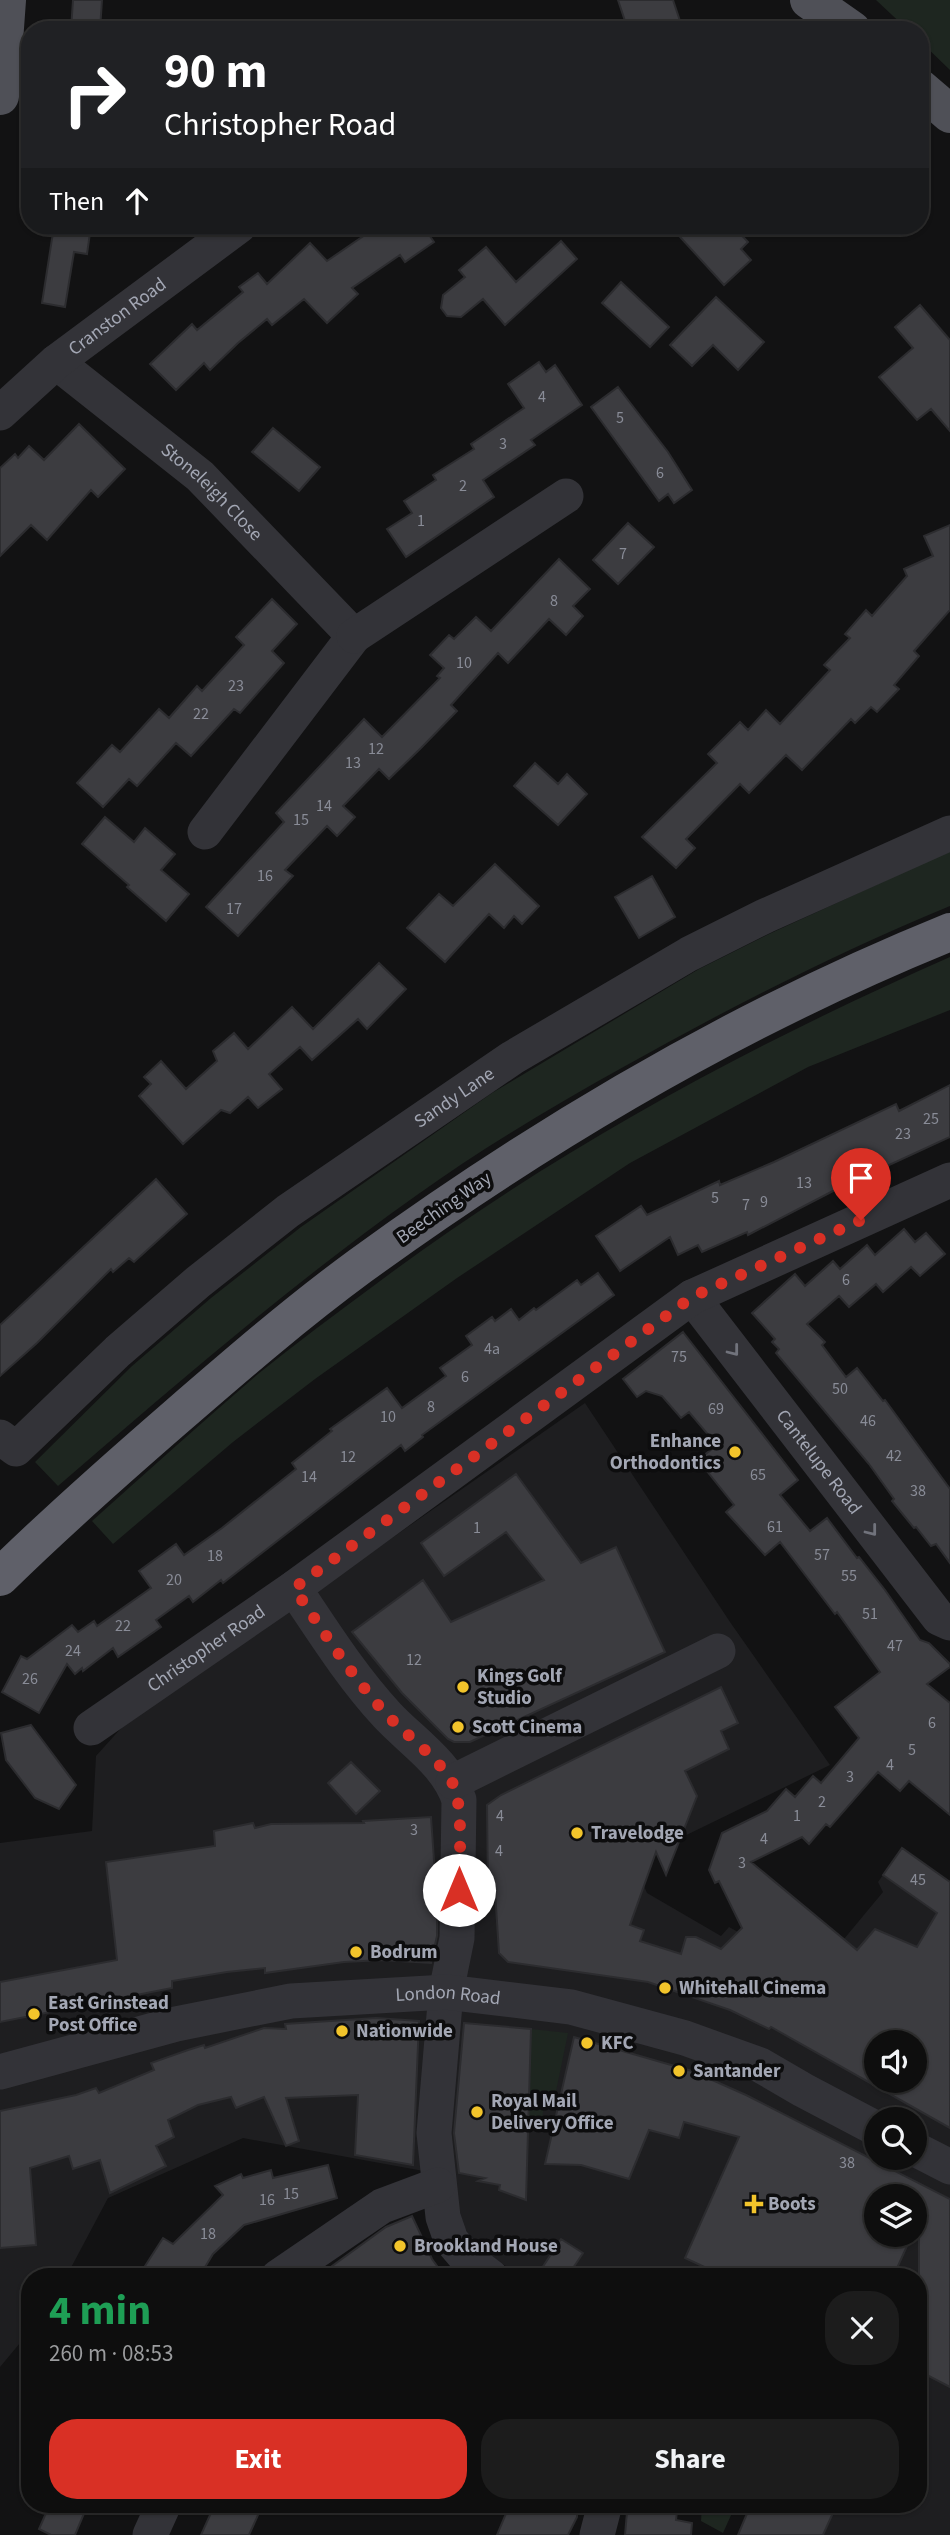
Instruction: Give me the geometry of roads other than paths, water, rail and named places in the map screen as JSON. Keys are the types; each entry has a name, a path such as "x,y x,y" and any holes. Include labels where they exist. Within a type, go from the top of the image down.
{"highway":[{"name":"Beeching Way","path":"0,1577 74,1506 247,1356 358,1268 474,1186 568,1126 728,1033 895,954 950,932"}],"main road":[{"path":"0,96 7,0"},
{"path":"808,0 839,21"},
{"path":"929,96 950,114"}],"street":[{"name":"Cranston Road","path":"0,413 56,362 227,235"},
{"name":"Stoneleigh Close","path":"56,362 201,476 354,636"},
{"path":"205,832 354,636 566,496"},
{"name":"Sandy Lane","path":"8,1443 218,1266 288,1211 512,1058 689,954 765,916 950,833"},
{"name":"Christopher Road","path":"91,1728 294,1588 692,1297 943,1194"},
{"name":"Cantelupe Road","path":"692,1297 939,1618 950,1623"},
{"path":"294,1588 342,1659 387,1714 442,1769 453,1783 459,1800 457,1938 446,1992 434,2133 443,2217 451,2240 467,2259 479,2268"},
{"path":"453,1783 718,1651"},
{"name":"London Road","path":"0,2072 176,2024 291,2001 446,1992 571,2007 685,2038 760,2064 864,2122"},
{"path":"927,2155 950,2167"},
{"path":"291,2268 382,2206 438,2185"},
{"path":"149,2535 160,2513"},
{"path":"597,2535 603,2513"}],"place":[{"name":"Enhance Orthodontics","path":"735,1452"},
{"name":"Kings Golf Studio","path":"463,1687"},
{"name":"Scott Cinema","path":"458,1727"},
{"name":"Travelodge","path":"577,1833"},
{"name":"Bodrum","path":"356,1952"},
{"name":"Whitehall Cinema","path":"665,1988"},
{"name":"East Grinstead Post Office","path":"34,2014"},
{"name":"Nationwide","path":"342,2031"},
{"name":"KFC","path":"587,2043"},
{"name":"Santander","path":"679,2071"},
{"name":"Royal Mail Delivery Office","path":"477,2112"},
{"name":"Boots","path":"754,2204"},
{"name":"Brookland House","path":"400,2246"}]}
